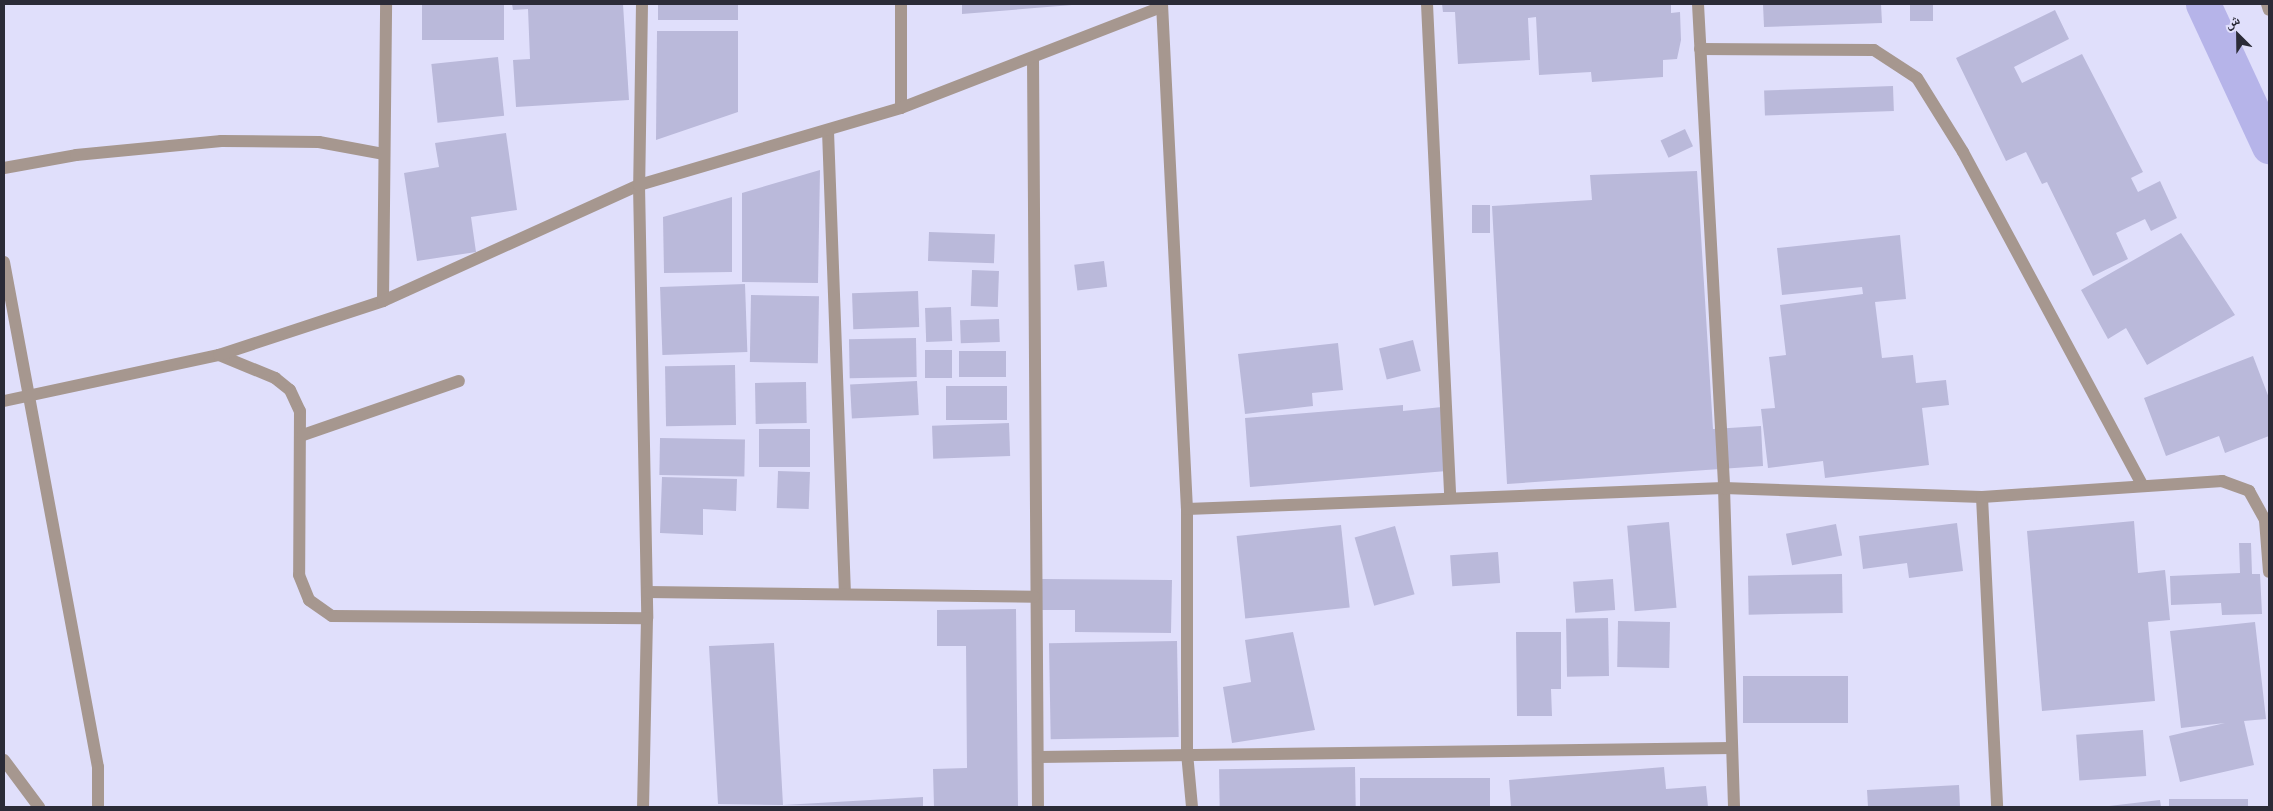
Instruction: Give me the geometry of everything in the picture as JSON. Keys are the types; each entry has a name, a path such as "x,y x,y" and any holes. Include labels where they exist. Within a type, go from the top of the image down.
{"street":[{"path":"383,301 386,4"},
{"path":"642,4 638,185 647,618 642,807"},
{"path":"901,4 901,108"},
{"path":"1427,4 1450,497"},
{"path":"1698,4 1724,488 1734,807"},
{"path":"2266,4 2269,10"},
{"path":"4,401 31,393 219,355 383,301 638,185 828,131 901,108 1033,58 1162,5 1187,509 1187,753 1192,807"},
{"path":"1700,49 1874,50 1917,78 1963,152 2142,484"},
{"path":"1033,58 1034,597 1038,807"},
{"path":"828,131 845,593"},
{"path":"4,168 76,155 221,141 319,142 383,154"},
{"path":"4,262 31,393 98,767 98,807"},
{"path":"219,355 275,378 290,390 300,411 303,435 299,575 309,600 332,616 647,618"},
{"path":"303,435 459,381"},
{"path":"1187,509 1450,497 1724,488 1982,497 2142,484 2222,481 2249,492 2265,520 2269,572"},
{"path":"1982,497 1997,807"},
{"path":"646,592 845,593 1034,597"},
{"path":"1038,757 1187,753 1732,748"},
{"path":"4,760 39,807"}],"building":[{"path":"422,4 504,4 504,40 422,40"},
{"path":"512,4 623,4 629,100 516,107 513,60 530,59 528,9 513,10"},
{"path":"658,4 738,4 738,20 658,20"},
{"path":"962,4 1072,4 1072,5 962,14"},
{"path":"1442,4 1671,4 1671,13 1680,12 1681,40 1677,59 1663,60 1663,77 1592,82 1591,72 1539,75 1536,17 1528,18 1530,60 1458,64 1455,12 1443,12"},
{"path":"1763,4 1881,4 1882,23 1764,27"},
{"path":"1910,4 1933,4 1933,21 1910,21"},
{"path":"2055,10 2069,39 2014,67 2022,83 2082,54 2143,172 2131,178 2138,192 2160,181 2177,218 2151,231 2145,219 2116,233 2128,259 2093,276 2047,182 2042,184 2026,152 2006,161 1956,58"},
{"path":"657,31 738,31 738,112 656,140"},
{"path":"498,57 504,116 438,123 431,64"},
{"path":"1893,86 1894,111 1765,115 1764,91"},
{"path":"1685,129 1693,146 1669,158 1661,140"},
{"path":"506,133 517,210 471,217 476,252 417,261 404,173 439,167 435,143"},
{"path":"820,170 818,283 742,282 742,193"},
{"path":"1697,171 1713,429 1761,426 1763,466 1507,484 1492,206 1592,200 1590,175"},
{"path":"732,197 732,272 664,273 663,217"},
{"path":"1472,205 1490,205 1490,233 1472,233"},
{"path":"929,232 995,234 994,263 928,261"},
{"path":"2181,233 2235,315 2147,365 2126,328 2108,339 2081,290"},
{"path":"1900,235 1906,299 1875,302 1882,358 1913,355 1916,383 1946,380 1949,405 1922,408 1929,465 1825,478 1823,461 1768,468 1761,409 1775,408 1769,357 1786,355 1780,305 1863,294 1862,287 1782,295 1777,248"},
{"path":"1104,261 1107,287 1077,290 1074,265"},
{"path":"972,270 999,271 998,307 971,306"},
{"path":"745,284 747,352 662,355 660,287"},
{"path":"918,291 919,327 853,329 852,293"},
{"path":"751,295 819,296 818,363 750,362"},
{"path":"951,307 952,341 926,342 925,308"},
{"path":"999,319 1000,342 961,343 960,320"},
{"path":"916,338 917,377 850,378 849,339"},
{"path":"1413,340 1421,371 1387,380 1379,348"},
{"path":"1338,343 1343,390 1312,393 1313,406 1245,414 1238,354"},
{"path":"925,350 952,350 952,378 925,378"},
{"path":"959,351 1006,351 1006,377 959,377"},
{"path":"2253,356 2269,398 2269,436 2225,453 2219,436 2166,456 2144,398"},
{"path":"735,365 736,425 666,426 665,366"},
{"path":"917,381 919,415 852,418 850,385"},
{"path":"806,382 807,423 756,424 755,383"},
{"path":"946,386 1007,386 1007,420 946,420"},
{"path":"1403,405 1403,411 1442,407 1447,471 1250,487 1245,418"},
{"path":"1009,423 1010,456 933,459 932,426"},
{"path":"759,429 810,429 810,467 759,467"},
{"path":"660,438 745,439 744,476 659,475"},
{"path":"778,471 810,472 809,509 777,508"},
{"path":"662,477 737,479 736,511 703,509 703,535 660,533"},
{"path":"2134,521 2138,573 2165,570 2170,620 2148,622 2155,701 2042,711 2027,531"},
{"path":"1669,522 1676,608 1635,611 1627,526"},
{"path":"1957,523 1963,571 1909,578 1907,563 1863,569 1859,536"},
{"path":"1836,524 1842,555 1792,565 1786,534"},
{"path":"1341,525 1350,608 1245,619 1237,536"},
{"path":"1395,526 1415,594 1374,606 1355,538"},
{"path":"2239,543 2251,543 2252,574 2260,574 2262,614 2222,615 2221,603 2171,605 2170,576 2240,573"},
{"path":"1498,552 1500,583 1452,586 1450,555"},
{"path":"1842,574 1843,613 1749,615 1748,576"},
{"path":"1042,579 1172,580 1171,633 1075,632 1075,610 1042,610"},
{"path":"1613,579 1615,610 1575,613 1573,582"},
{"path":"1016,609 1018,807 934,807 933,769 967,768 966,646 937,646 937,610"},
{"path":"1608,618 1609,676 1567,677 1566,619"},
{"path":"1618,621 1670,622 1669,668 1617,667"},
{"path":"2255,622 2266,719 2244,721 2254,765 2180,782 2169,736 2225,723 2181,728 2170,631"},
{"path":"1293,632 1315,730 1232,743 1223,687 1251,682 1245,640"},
{"path":"1516,632 1561,632 1561,689 1551,689 1552,716 1517,716"},
{"path":"1177,641 1179,737 1051,739 1049,643"},
{"path":"774,643 783,805 718,804 709,646"},
{"path":"1743,676 1848,676 1848,723 1743,723"},
{"path":"2143,730 2146,776 2079,781 2076,735"},
{"path":"1355,767 1356,806 1220,807 1219,769"},
{"path":"1664,767 1666,789 1706,786 1708,807 1511,807 1509,780"},
{"path":"1360,778 1490,778 1490,807 1360,807"},
{"path":"1959,785 1960,807 1868,807 1867,790"},
{"path":"923,797 923,807 784,805"},
{"path":"2169,799 2248,799 2248,807 2169,807"},
{"path":"2160,800 2161,807 2109,806"}],"waterway":[{"path":"2203,4 2269,146"}]}
